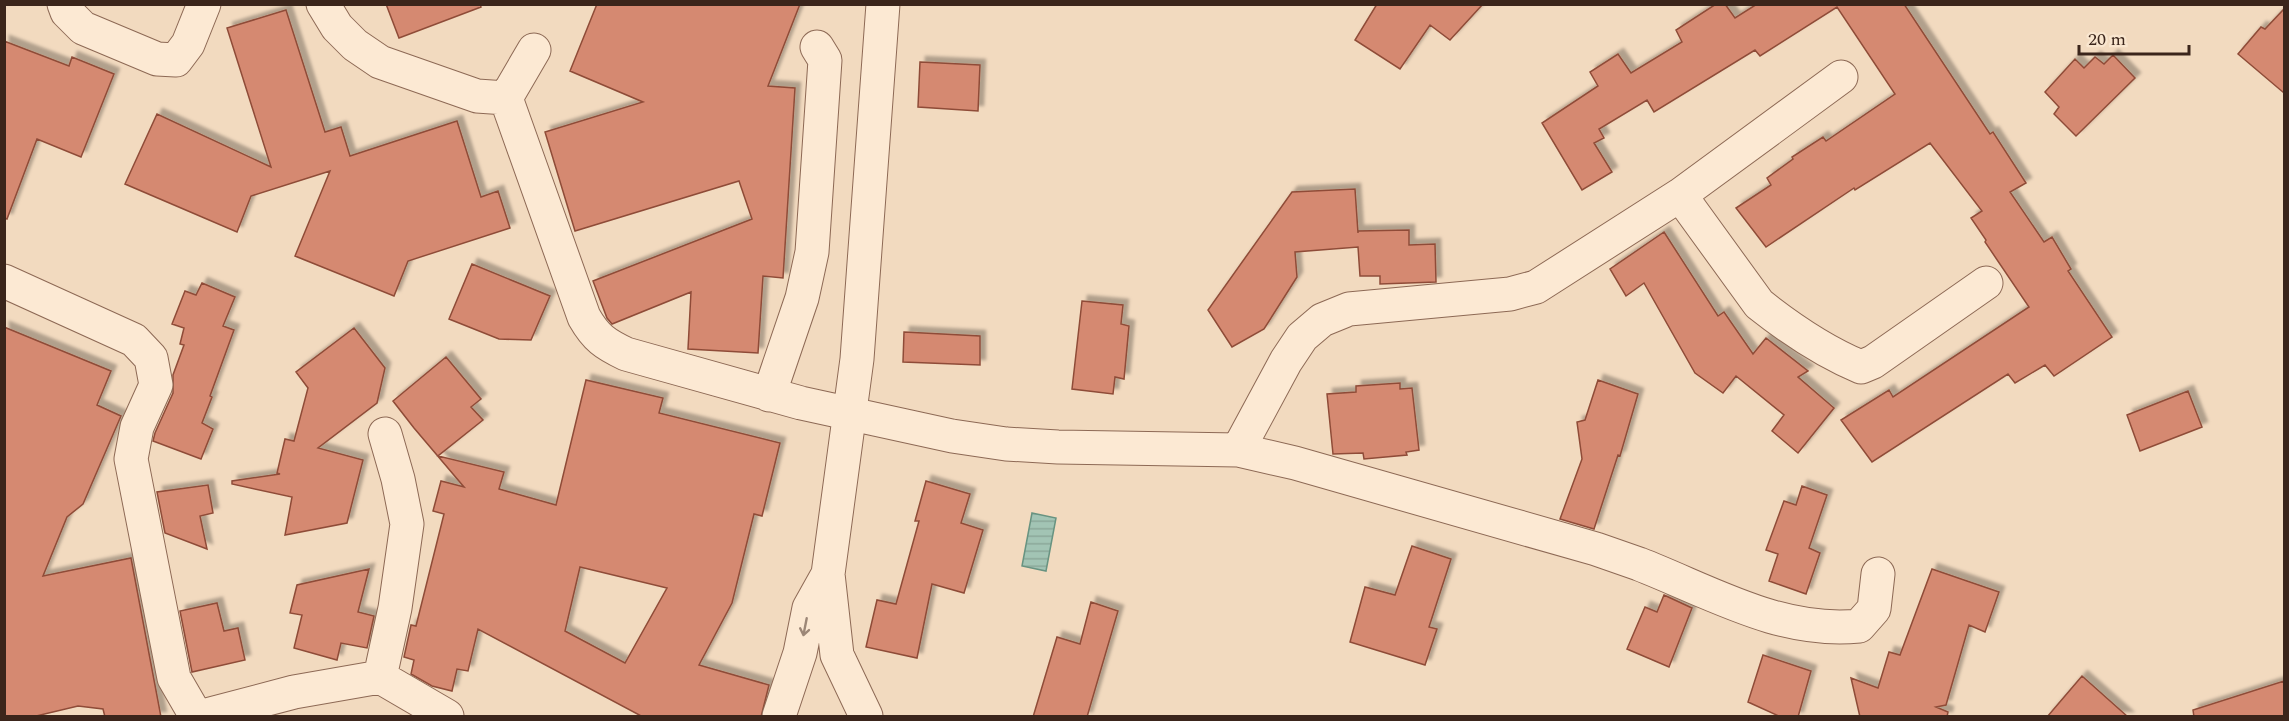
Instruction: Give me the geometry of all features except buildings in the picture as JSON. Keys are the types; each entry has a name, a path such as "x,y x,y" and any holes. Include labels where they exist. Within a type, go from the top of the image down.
{"street":[{"path":"64,4 67,12 83,28 157,59 176,60 188,44 204,4"},
{"path":"323,4 337,27 380,62 477,96 506,98"},
{"path":"866,717 837,655 828,574 857,359 883,4"},
{"path":"769,395 802,298 812,252 825,60 817,47"},
{"path":"534,50 506,98 584,317 594,334 608,345 626,354 769,395 952,436 1006,444 1058,447 1238,450 1295,463 1596,549 1640,564 1732,605 1786,622 1838,628 1859,626 1874,609 1878,574"},
{"path":"1238,450 1286,361 1302,337 1322,320 1349,309 1510,294 1536,286 1680,195 1840,77"},
{"path":"1680,195 1759,304 1847,361 1861,366 1873,362 1986,283"},
{"path":"4,281 134,340 151,358 156,385 137,427 131,459 174,678 196,717"},
{"path":"380,677 395,608 407,524 398,479 385,434"},
{"path":"779,717 800,653 809,608 828,574"},
{"path":"203,717 298,704 380,677 447,717"}],"shaded area":[{"path":"1032,513 1056,518 1046,571 1022,566"}]}
